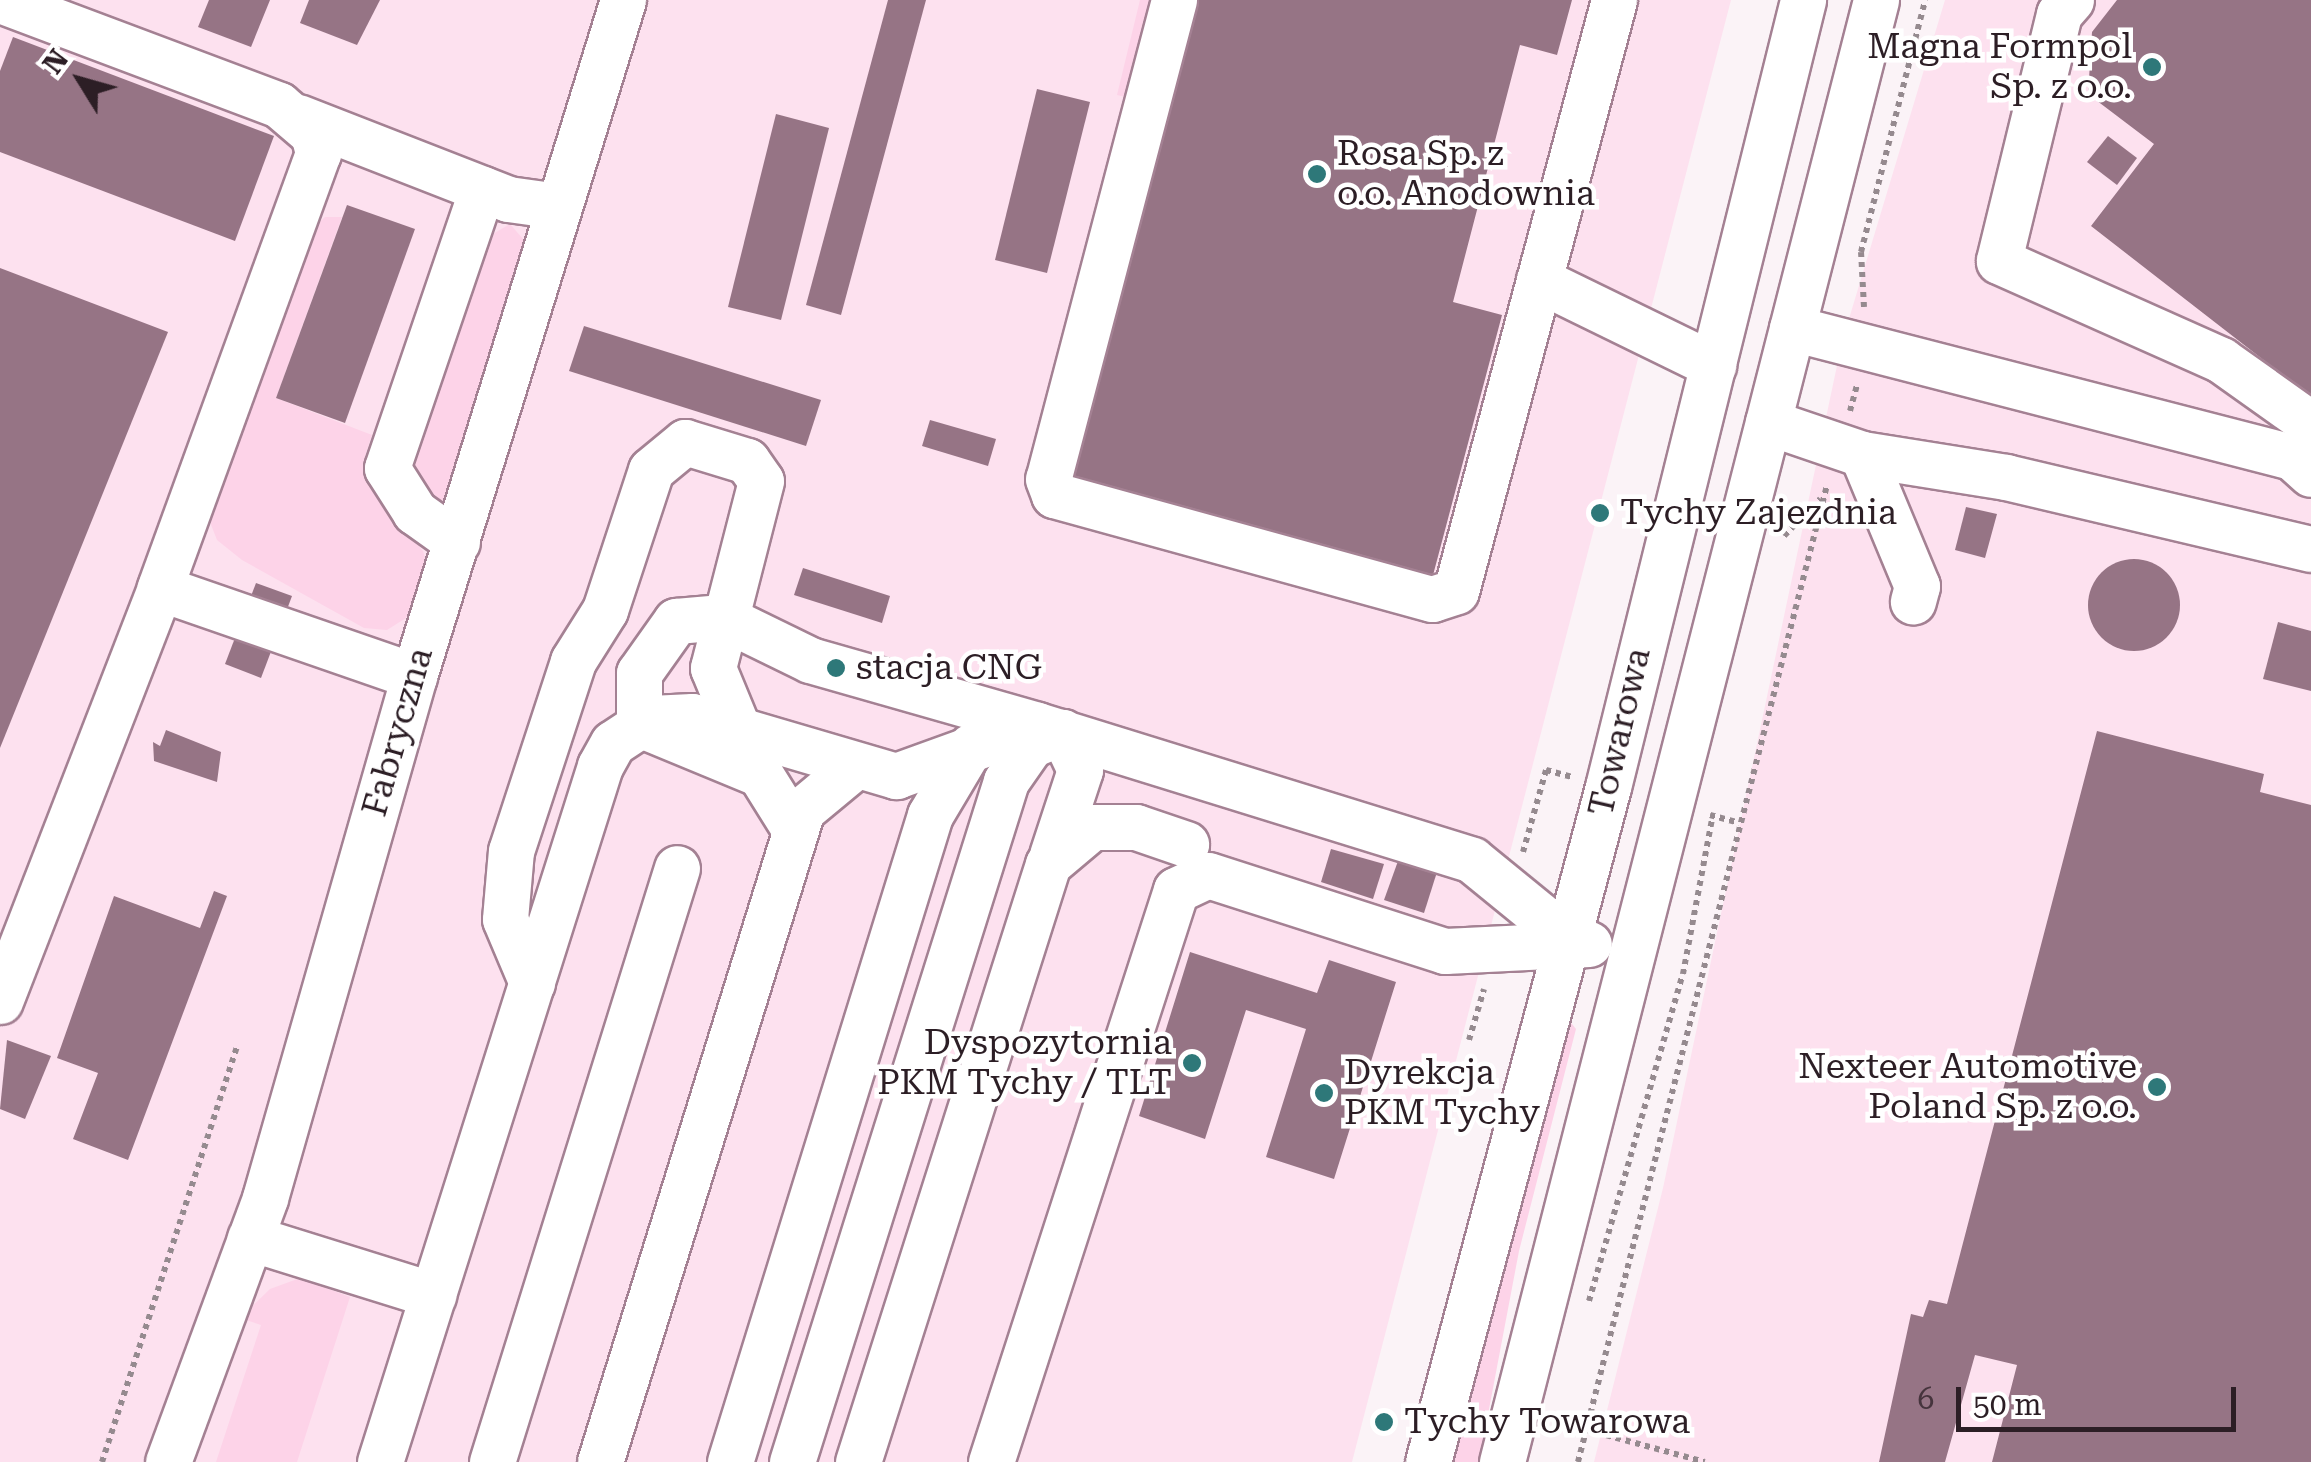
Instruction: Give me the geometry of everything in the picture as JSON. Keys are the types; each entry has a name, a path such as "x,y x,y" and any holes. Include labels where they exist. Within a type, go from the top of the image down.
{"street":[{"path":"0,0 482,188 559,206"},
{"name":"Fabryczna","path":"168,1462 250,1238 414,676 623,0"},
{"path":"1174,0 1048,479 1054,496 1432,599 1456,591 1614,0"},
{"name":"Towarowa","path":"1428,1462 1569,939 1803,0"},
{"name":"Towarowa","path":"1502,1462 1876,0"},
{"path":"2071,0 2059,14 1998,261 2221,360 2311,424"},
{"path":"0,1001 160,588 318,153 298,117"},
{"path":"457,542 415,512 387,468 482,188"},
{"path":"1539,280 1713,365"},
{"path":"1792,328 2292,457 2311,474"},
{"path":"1768,422 1856,435 2006,477 2311,549"},
{"path":"1856,435 1917,586 1913,601"},
{"path":"532,982 502,886 573,661 605,610 651,470 684,442 748,462 761,482 722,617 713,668 740,730"},
{"path":"160,588 414,676"},
{"path":"639,724 639,673 660,633 690,615 722,617 810,660 1208,776 1472,860 1569,939 1630,954"},
{"path":"380,1462 600,766 639,724 672,714 740,730 855,766 916,772 972,744 1049,728"},
{"path":"639,724 760,774 796,830"},
{"path":"858,1462 1080,770 1049,728"},
{"path":"792,1462 1006,781 1049,728"},
{"path":"730,1462 930,815 972,744"},
{"path":"600,1462 796,830 816,792 855,766"},
{"path":"992,1462 1208,776"},
{"path":"1048,864 1092,826 1136,827 1186,844"},
{"path":"492,1462 677,868"},
{"path":"1168,902 1208,875 1445,951 1494,955 1569,939"},
{"path":"250,1238 433,1295"}],"path":[{"path":"1865,327 1861,252 1926,0"},
{"path":"1856,435 1861,371"},
{"path":"1578,1462 1822,498 1784,534 1780,553"},
{"path":"1586,1312 1684,974 1718,797"},
{"path":"102,1462 237,1046"},
{"path":"1554,1435 1562,1404"},
{"path":"1558,1422 1705,1462"}],"shaded area":[{"path":"0,0 1731,0 1352,1462 0,1462"},
{"path":"1140,0 1164,0 1139,100 1117,95"},
{"path":"1945,0 2311,0 2311,1462 1594,1462 1663,1188 1842,342"},
{"path":"325,217 342,217 276,398 372,435 365,456 373,491 423,551 429,573 406,618 387,630 364,628 242,560 217,540 208,517 303,237"},
{"path":"510,224 530,247 450,498 429,505 409,480 411,450 486,238"},
{"path":"1568,1019 1576,1029 1519,1251 1479,1462 1453,1462"},
{"path":"300,1278 350,1297 297,1462 216,1462 261,1325 240,1318 270,1289"}],"building":[{"path":"209,0 270,0 251,47 198,27"},
{"path":"309,0 380,0 357,45 300,23"},
{"path":"888,0 926,0 841,315 806,305"},
{"name":"Rosa Sp. z o.o. Anodownia","path":"1193,0 1572,0 1557,55 1520,45 1453,302 1502,315 1432,579 1066,483"},
{"path":"2117,0 2311,0 2311,397 2091,226 2154,144 2088,94 2092,32"},
{"path":"13,37 274,136 235,241 0,152 0,71"},
{"path":"1037,89 1090,102 1047,273 995,260"},
{"path":"776,114 829,128 781,320 728,307"},
{"path":"2108,136 2137,158 2117,185 2087,162"},
{"path":"347,205 415,229 345,423 276,398"},
{"path":"0,268 168,332 0,748"},
{"path":"584,326 821,400 806,446 569,371"},
{"path":"930,420 996,439 988,466 922,446"},
{"path":"1966,507 1997,514 1985,558 1955,550"},
{"path":"2125,559 2143,559 2160,566 2173,579 2180,605 2173,631 2160,644 2143,651 2125,651 2108,644 2095,631 2088,614 2088,596 2095,579 2108,566"},
{"path":"803,568 890,596 882,623 794,595"},
{"path":"256,583 292,596 261,678 225,664"},
{"path":"2278,622 2311,631 2311,691 2263,679"},
{"path":"166,730 221,752 217,782 154,761 153,742 160,746"},
{"name":"Nexteer Automotive Poland Sp. z o.o.","path":"2097,731 2264,774 2260,792 2311,805 2311,1462 1992,1462 2017,1365 1975,1355 1945,1462 1879,1462 1911,1314 1923,1317 1929,1300 1947,1304"},
{"path":"1331,849 1384,864 1373,899 1321,882"},
{"path":"1398,861 1437,872 1424,913 1384,900"},
{"path":"214,891 227,896 128,1160 73,1139 98,1073 57,1058 114,896 200,928"},
{"path":"1190,952 1317,993 1329,960 1396,982 1334,1179 1266,1157 1306,1029 1246,1010 1205,1139 1139,1116"},
{"path":"7,1040 51,1056 25,1119 0,1109"}],"place":[{"name":"Magna Formpol Sp. z o.o.","path":"2152,67"},
{"name":"Rosa Sp. z o.o. Anodownia","path":"1317,174"},
{"name":"Tychy Zajezdnia","path":"1600,513"},
{"name":"stacja CNG","path":"836,668"},
{"name":"Dyspozytornia PKM Tychy / TLT","path":"1192,1063"},
{"name":"Nexteer Automotive Poland Sp. z o.o.","path":"2157,1087"},
{"name":"Dyrekcja PKM Tychy","path":"1324,1093"},
{"name":"Tychy Towarowa","path":"1384,1422"}]}
